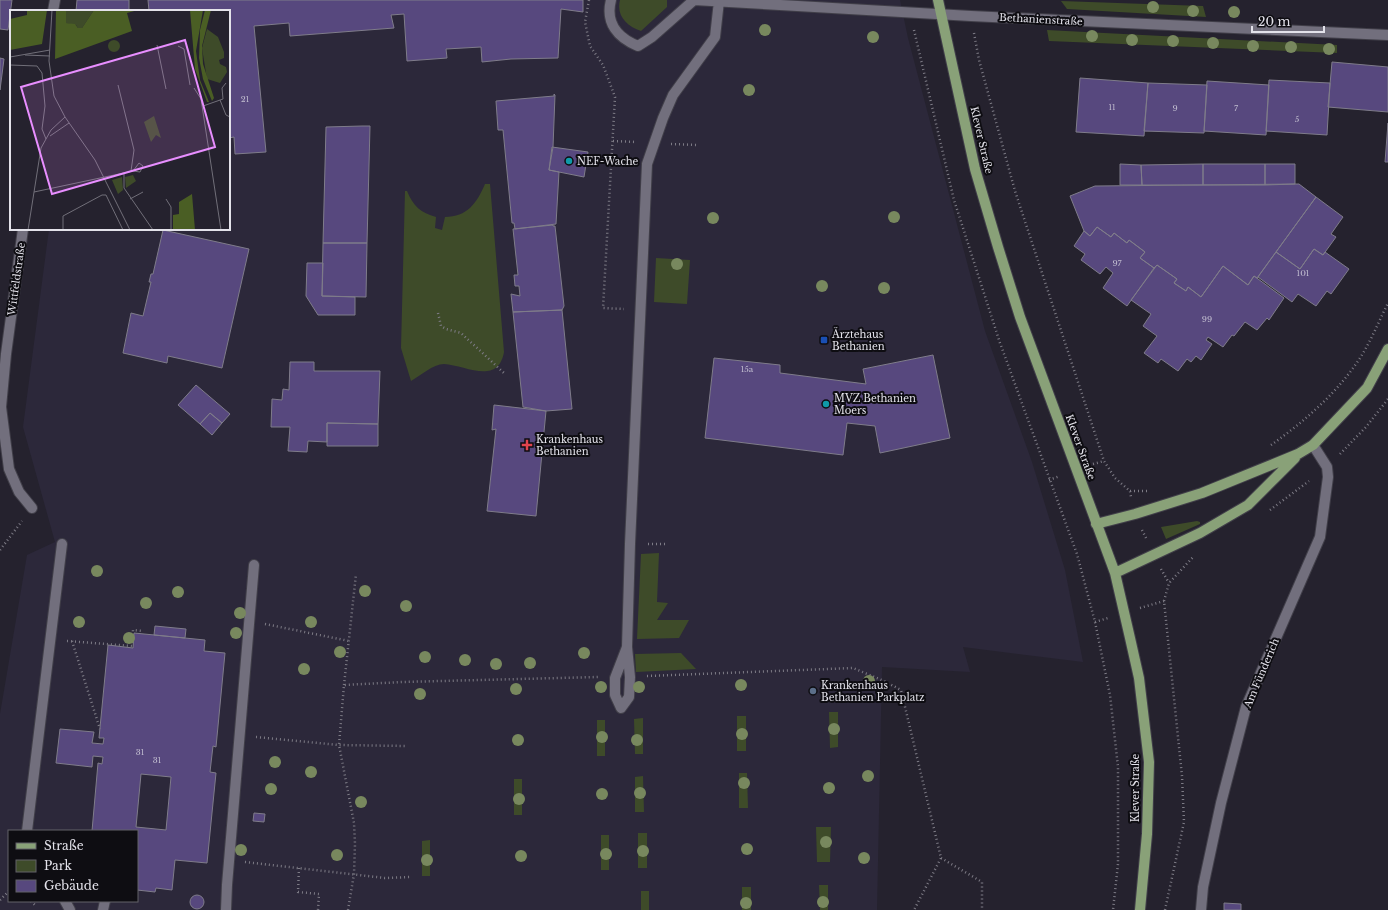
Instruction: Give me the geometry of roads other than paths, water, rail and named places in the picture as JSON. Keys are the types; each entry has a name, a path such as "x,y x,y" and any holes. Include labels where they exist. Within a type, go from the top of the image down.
{"main road":[{"name":"Klever Straße","path":"938,0 975,169 1020,317 1115,573 1139,678 1149,762 1147,834 1140,910"},
{"path":"1096,524 1135,514 1202,493 1298,454 1313,446 1367,388 1388,349"},
{"path":"1115,573 1200,533 1248,505 1298,454"}],"street":[{"path":"53,10 55,0"},
{"name":"Bethanienstraße","path":"611,0 609,18 616,31 627,42 638,46 652,37 694,0 776,2 941,15 1388,35"},
{"path":"627,647 615,678 615,695 621,708 629,697 630,677 627,647 632,497 647,164 663,118 673,95 715,37 719,1"},
{"name":"Wittfeldstraße","path":"23,230 3,355 1,408 9,469 19,492 32,508"},
{"name":"Am Fünderich","path":"1201,910 1203,887 1221,803 1246,707 1320,537 1328,477 1327,467 1313,446"},
{"path":"28,830 62,544"},
{"path":"226,910 254,565"}],"place":[{"name":"NEF-Wache","path":"569,161"},
{"name":"Ärztehaus Bethanien","path":"824,340"},
{"name":"MVZ Bethanien Moers","path":"826,404"},
{"name":"Krankenhaus Bethanien","path":"527,445"},
{"name":"Krankenhaus Bethanien Parkplatz","path":"813,691"}]}
